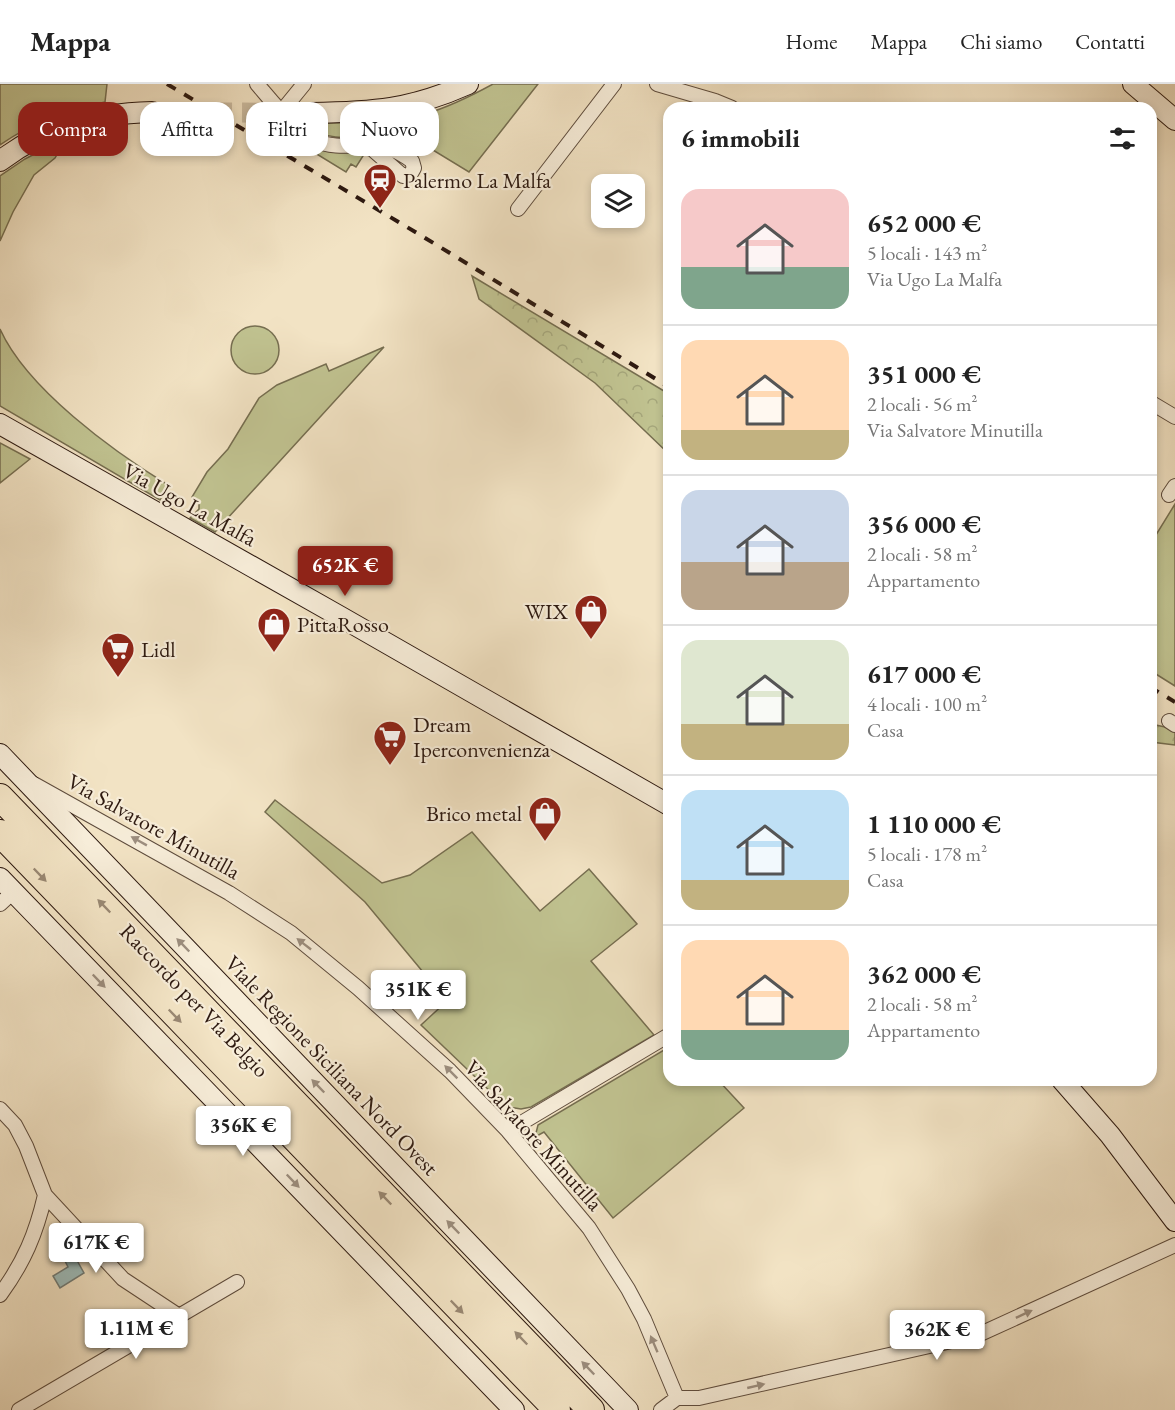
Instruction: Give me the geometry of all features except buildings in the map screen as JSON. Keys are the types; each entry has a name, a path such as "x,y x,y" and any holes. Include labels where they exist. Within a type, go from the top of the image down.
{"highway":[{"name":"Raccordo per Via Belgio","path":"0,797 591,1410"},
{"name":"Raccordo per Via Belgio","path":"0,832 556,1410"}],"street":[{"path":"256,84 273,102"},
{"path":"289,102 304,84"},
{"path":"328,112 376,111 402,107 426,101 468,84"},
{"path":"518,209 614,84"},
{"path":"657,84 717,102"},
{"path":"1133,84 1154,102"},
{"path":"1157,105 1175,120"},
{"path":"0,161 36,138 64,124 109,114 140,113"},
{"path":"1157,406 1175,417"},
{"name":"Via Ugo La Malfa","path":"0,424 663,802"},
{"name":"Viale Regione Siciliana Nord Ovest","path":"0,754 628,1410"},
{"name":"Via Salvatore Minutilla","path":"24,778 230,893 291,933 358,988 450,1071 508,1131 589,1228 617,1269 644,1319 677,1398"},
{"path":"4,891 514,1410"},
{"path":"508,1131 663,1039"},
{"path":"1067,1086 1110,1135 1175,1221"},
{"path":"0,1108 15,1125 26,1146 45,1195 123,1279 179,1316"},
{"path":"0,1295 30,1246 45,1195"},
{"path":"661,1410 677,1398 699,1398 978,1335 1175,1245"},
{"path":"20,1410 237,1282"}],"green space":[{"path":"0,84 107,84 105,102 18,102 18,134 0,145"},
{"path":"493,84 538,84 469,172 439,154 439,109"},
{"path":"340,122 340,137 328,136 328,123"},
{"path":"328,148 340,150 340,156 363,156 356,167 351,164 346,172 320,156 328,156"},
{"path":"31,156 56,156 34,175 0,241 0,176"},
{"path":"472,276 663,390 663,448 595,383 479,299"},
{"path":"250,326 260,326 275,336 279,350 278,359 269,370 260,374 250,374 235,364 231,355 231,345 241,330"},
{"path":"0,329 13,352 51,396 98,437 168,485 160,500 0,406"},
{"path":"384,347 215,532 190,518 199,509 199,502 192,497 207,472 228,449 259,398 277,385 326,364 329,371"},
{"path":"0,443 30,459 0,483"},
{"path":"1175,504 1175,686 1157,675 1157,533"},
{"path":"1157,725 1175,732 1175,745 1157,743"},
{"path":"275,800 382,883 410,875 472,832 540,911 589,869 637,924 591,961 654,1035 531,1107 521,1109 509,1107 421,1025 447,1001 365,902 265,812"},
{"path":"663,1051 663,1086 724,1086 744,1108 613,1218 544,1132 535,1137 538,1125"}],"water":[{"path":"74,1255 84,1273 60,1288 53,1276 68,1267 65,1261"}],"tunnel":[{"path":"234,113 246,113"}],"railway":[{"path":"167,84 663,383"},
{"path":"1157,691 1175,702"}],"place":[{"name":"Palermo La Malfa","path":"380,209"},
{"name":"WIX","path":"591,640"},
{"name":"PittaRosso","path":"274,653"},
{"name":"Lidl","path":"118,678"},
{"name":"Dream Iperconvenienza","path":"390,766"},
{"name":"Brico metal","path":"545,842"}]}
